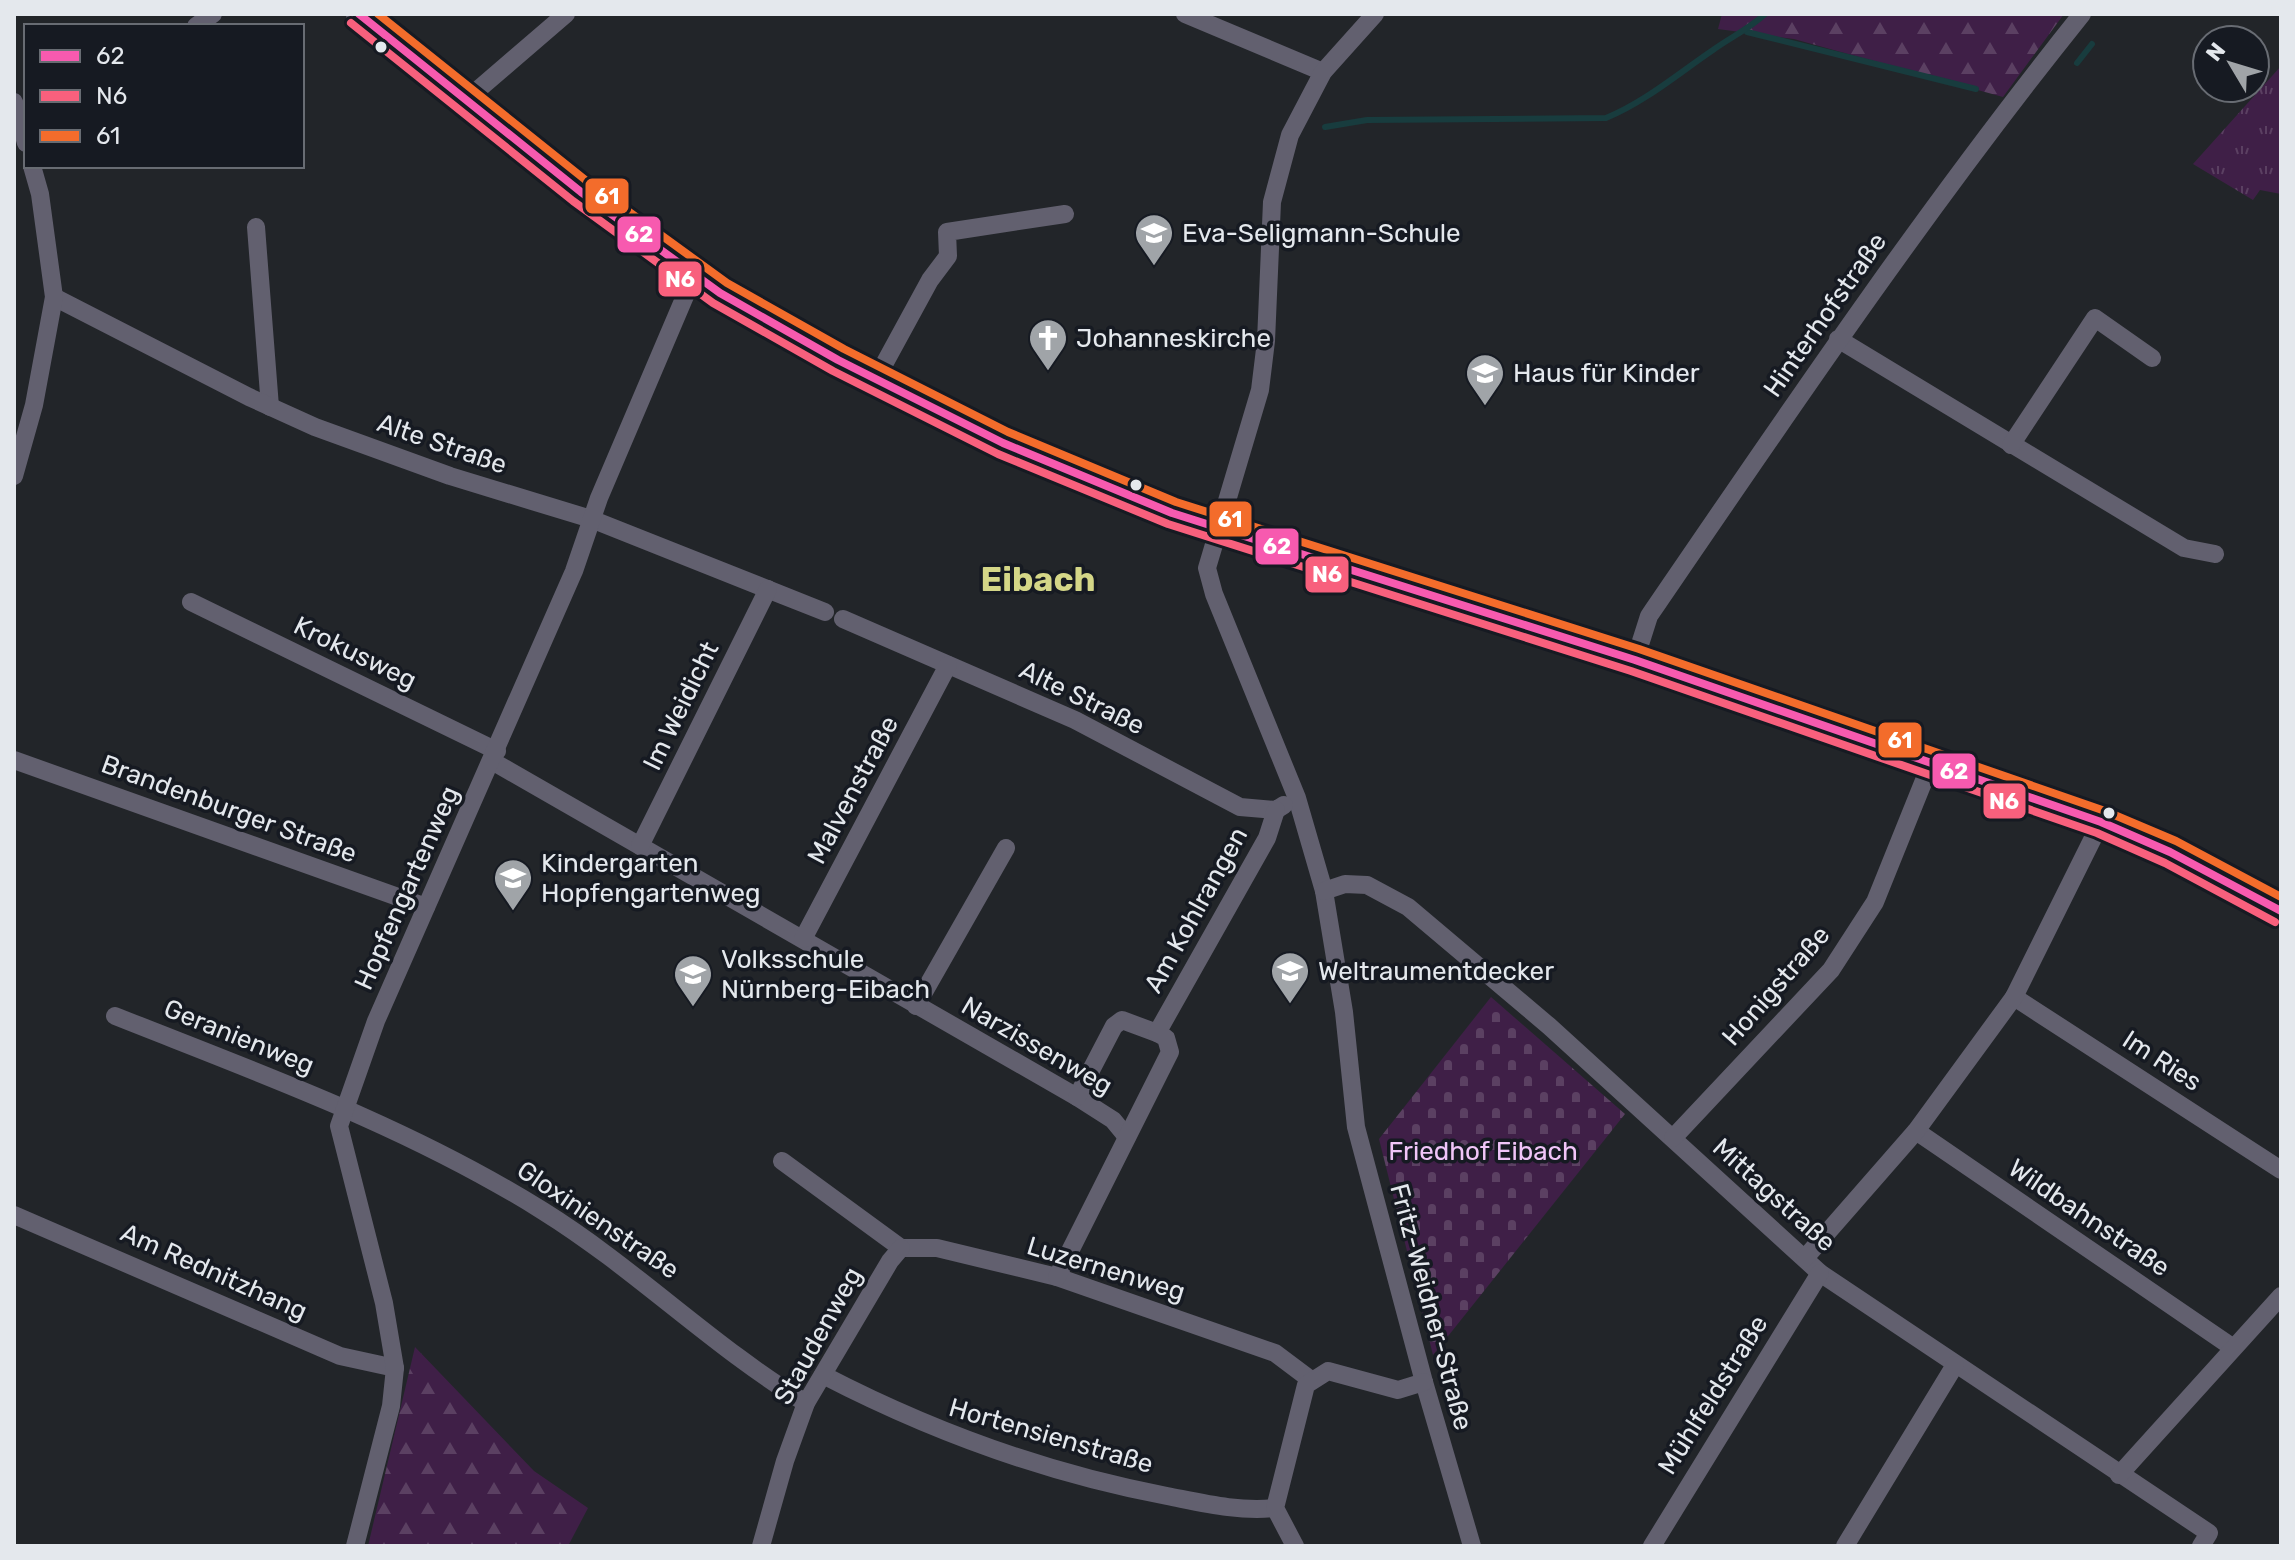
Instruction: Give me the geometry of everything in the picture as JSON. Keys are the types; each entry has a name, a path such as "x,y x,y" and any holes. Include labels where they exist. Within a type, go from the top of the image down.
{"main road":[{"path":"359,14 602,209 694,275 788,333 1056,466 1217,528 1635,660 2101,822 2170,852 2281,911"}],"street":[{"path":"466,100 566,14"},
{"path":"1185,14 1323,72"},
{"name":"Fritz-Weidner-Straße","path":"1375,14 1323,72 1290,135 1272,202 1266,341 1260,390 1241,460 1217,528 1209,577 1297,798 1324,891 1344,1012 1356,1127 1424,1382 1472,1546"},
{"name":"Hinterhofstraße","path":"1635,660 1649,616 1838,339 1994,123 2082,14"},
{"path":"17,103 24,134"},
{"path":"14,476 34,405 54,297 43,208 33,168"},
{"path":"876,379 930,280 948,256 947,232 1065,214"},
{"path":"256,227 270,407"},
{"name":"Hopfengartenweg","path":"355,1546 391,1406 395,1368 384,1303 339,1126 344,1106 376,1021 574,571 591,519 673,317 694,275"},
{"name":"Alte Straße","path":"54,297 270,407 450,476 591,519 825,612"},
{"path":"2011,445 2095,318 2152,358"},
{"path":"1838,339 2184,548 2215,554"},
{"name":"Im Weidicht","path":"640,846 768,589"},
{"name":"Krokusweg","path":"191,602 494,756"},
{"name":"Alte Straße","path":"843,619 1075,720 1240,807 1276,810"},
{"name":"Malvenstraße","path":"803,939 948,665"},
{"name":"Narzissenweg","path":"494,756 640,846 1077,1097 1113,1120 1127,1137"},
{"name":"Brandenburger Straße","path":"14,760 426,907"},
{"name":"Honigstraße","path":"1673,1138 1831,970 1875,902 1931,763"},
{"path":"1276,810 1297,798"},
{"name":"Am Kohlrangen","path":"1157,1033 1267,838 1276,810"},
{"path":"1805,1258 1916,1131 2014,997 2101,822"},
{"path":"916,1006 1006,848"},
{"name":"Mittagstraße","path":"1324,891 1345,884 1367,885 1408,907 1549,1026 1820,1273 2119,1475 2205,1540"},
{"name":"Im Ries","path":"2014,997 2281,1170"},
{"name":"Geranienweg","path":"115,1016 344,1106"},
{"name":"Am Kohlrangen","path":"1057,1277 1170,1052 1166,1038 1122,1020 1114,1026 1077,1097"},
{"name":"Gloxinienstraße","path":"344,1106 485,1175 546,1212 660,1293 758,1374 806,1403"},
{"name":"Wildbahnstraße","path":"1916,1131 2232,1347"},
{"path":"782,1161 901,1248"},
{"name":"Am Rednitzhang","path":"14,1215 340,1356 395,1368"},
{"name":"Staudenweg","path":"761,1546 785,1461 806,1403 890,1261 901,1248"},
{"name":"Luzernenweg","path":"901,1248 937,1248 1057,1277 1275,1353 1311,1380"},
{"name":"Mühlfeldstraße","path":"1652,1546 1820,1273"},
{"path":"2119,1475 2281,1296"},
{"path":"1845,1546 1955,1365"},
{"path":"1295,1546 1275,1508 1303,1392 1311,1380 1328,1371 1398,1390 1424,1382"},
{"name":"Hortensienstraße","path":"823,1375 912,1420 1036,1464 1125,1488 1219,1506 1254,1511 1275,1508"}],"green space":[{"path":"1722,14 2064,14 2003,97 1794,39 1718,29"},
{"path":"2281,66 2281,194 2260,190 2253,200 2193,164 2247,104 2271,104 2271,77"},
{"name":"Friedhof Eibach","path":"1491,997 1625,1114 1433,1355 1379,1139"},
{"path":"415,1347 534,1471 588,1508 568,1546 368,1546"}],"waterway":[{"path":"1325,127 1367,120 1606,118 1648,96 1765,14"},
{"path":"1747,32 1976,89"},
{"path":"2077,63 2092,44"}],"transit line":[{"name":"62","path":"359,14 581,192 720,293 838,360 1003,443 1172,513 1635,660 2101,822 2170,852 2281,911"},
{"name":"61","path":"378,14 588,182 727,283 844,349 1008,432 1176,502 1639,649 2105,811 2176,841 2281,897"},
{"name":"N6","path":"351,23 573,201 713,303 833,371 998,454 1168,524 1631,671 2097,833 2165,863 2275,922"}],"place":[{"name":"Eva-Seligmann-Schule","path":"1154,267"},
{"name":"Johanneskirche","path":"1048,372"},
{"name":"Haus für Kinder","path":"1485,407"},
{"name":"Kindergarten Hopfengartenweg","path":"513,912"},
{"name":"Weltraumentdecker","path":"1290,1005"},
{"name":"Volksschule Nürnberg-Eibach","path":"693,1008"}],"district":[{"name":"Eibach","path":"1038,579"}]}
